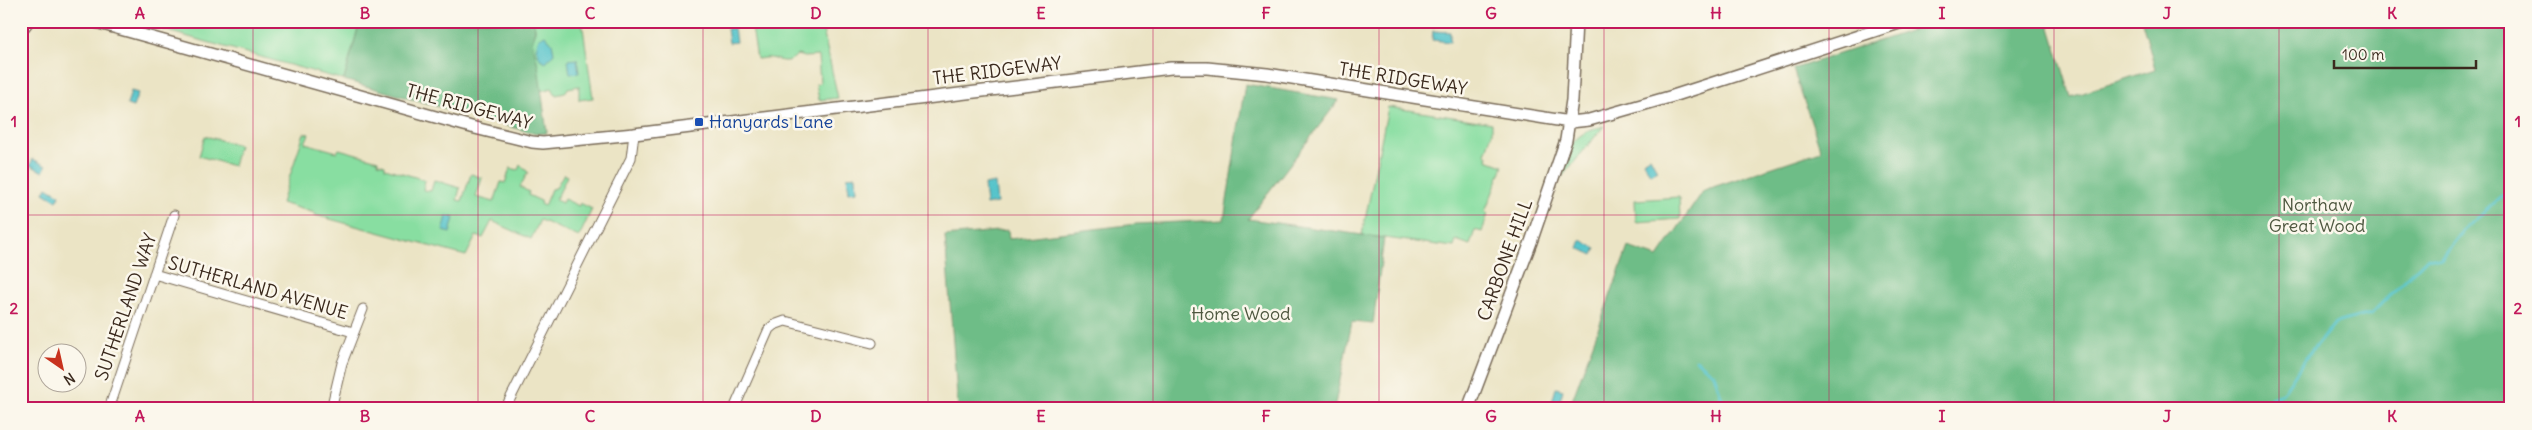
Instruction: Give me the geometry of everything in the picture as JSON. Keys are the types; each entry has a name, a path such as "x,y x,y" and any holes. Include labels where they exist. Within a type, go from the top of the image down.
{"street":[{"path":"21,30 28,21"},
{"name":"THE RIDGEWAY","path":"92,21 532,142 557,142 634,134 1126,72 1207,68 1267,74 1570,122 1589,120 1673,96 1905,21"},
{"name":"CARBONE HILL","path":"1468,409 1531,242 1566,140 1570,122 1576,21"},
{"path":"505,409 631,158 634,134"},
{"name":"SUTHERLAND WAY","path":"109,409 174,215"},
{"name":"SUTHERLAND AVENUE","path":"154,274 353,332"},
{"name":"SUTHERLAND AVENUE","path":"331,409 342,363 363,309"},
{"path":"734,409 769,329 780,322 785,321 872,343"}],"green space":[{"path":"131,21 360,21 344,80"},
{"path":"360,21 534,21 535,30 532,41 538,65 547,133 536,134 344,80"},
{"path":"534,21 582,21 593,98 579,100 579,86 568,88 565,93 556,95 552,88 541,91 532,41 535,30"},
{"path":"751,21 821,21 838,98 819,100 816,84 820,83 818,56 805,57 797,55 787,61 768,58 757,59"},
{"name":"Northaw Great Wood","path":"1940,21 2048,21 2071,97 2155,69 2142,21 2511,21 2511,409 1569,409 1628,247 1658,257 1704,190 1821,151 1793,69"},
{"name":"Home Wood","path":"1245,84 1339,100 1248,219 1384,238 1373,324 1352,322 1334,409 958,409 945,236 1008,230 1009,239 1136,224 1224,220"},
{"path":"1388,107 1492,123 1492,133 1485,154 1488,156 1487,160 1503,166 1485,212 1488,214 1482,232 1475,230 1470,245 1456,240 1454,247 1362,235"},
{"path":"1604,126 1561,178 1567,157 1577,138"},
{"path":"304,133 309,134 305,143 337,152 339,149 378,160 378,163 385,165 385,168 425,180 423,190 431,191 434,180 460,188 457,200 462,201 471,174 482,178 476,197 494,202 501,182 505,183 510,168 518,170 520,165 528,172 520,187 529,192 528,195 541,201 540,204 544,206 551,189 556,188 564,173 567,176 556,200 562,203 564,199 579,206 580,203 592,209 579,237 540,220 531,239 492,221 483,238 476,236 466,256 315,215 315,213 281,203"},
{"path":"205,136 239,145 233,166 199,156"},
{"path":"1679,197 1680,219 1636,222 1635,200"}],"water":[{"path":"734,28 736,42 729,43 727,29"},
{"path":"1433,31 1450,32 1450,42 1432,40"},
{"path":"545,35 552,43 554,53 546,62 540,59 536,48 539,38"},
{"path":"577,59 579,73 570,74 568,60"},
{"path":"131,91 138,93 133,107 127,105"},
{"path":"1650,157 1657,170 1650,174 1643,161"},
{"path":"33,159 46,166 43,172 30,165"},
{"path":"856,176 857,191 849,192 847,177"},
{"path":"995,183 997,203 986,205 984,185"},
{"path":"47,187 60,195 57,201 44,193"},
{"path":"447,216 454,218 450,233 443,231"},
{"path":"1581,240 1596,248 1593,255 1578,248"},
{"path":"1556,388 1563,390 1559,404 1552,402"}],"waterway":[{"path":"2261,409 2271,398 2282,394 2306,358 2335,323 2371,314 2428,257 2441,259 2463,231 2511,188"},
{"path":"1696,360 1714,374 1725,409"}],"place":[{"name":"Hanyards Lane","path":"699,122"}]}
